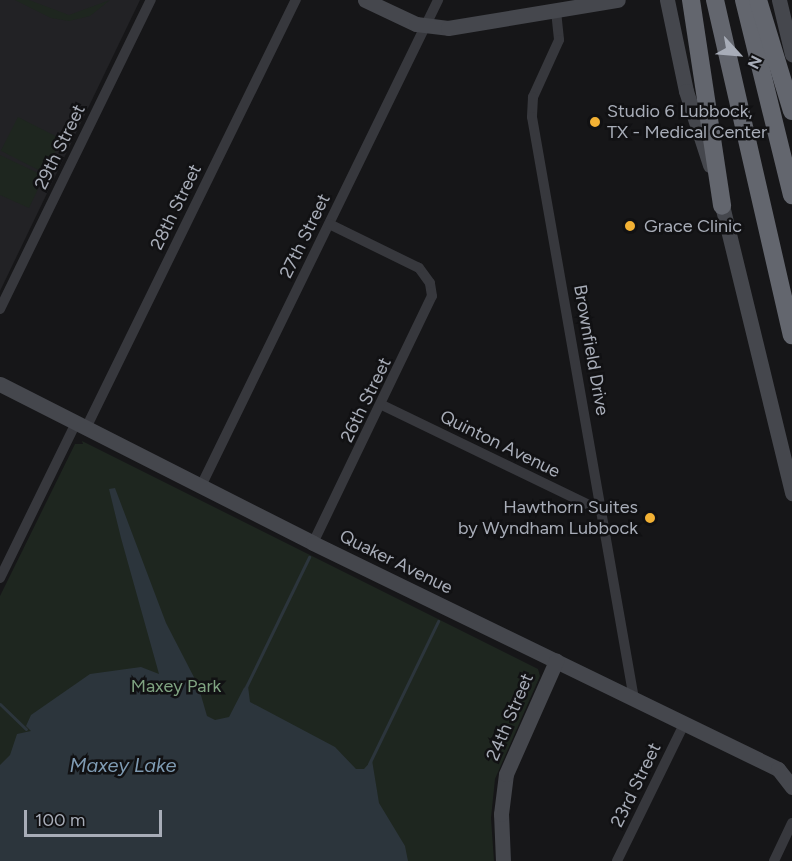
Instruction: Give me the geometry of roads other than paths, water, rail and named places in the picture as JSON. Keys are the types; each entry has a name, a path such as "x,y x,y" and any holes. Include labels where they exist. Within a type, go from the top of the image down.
{"highway":[{"path":"690,0 722,206"},
{"path":"715,0 792,335"},
{"path":"744,0 792,195"},
{"path":"758,0 792,111"}],"main road":[{"path":"365,0 425,27 476,25 618,0"},
{"path":"667,0 686,91 722,206 792,493"},
{"path":"779,0 792,54"},
{"name":"Quaker Avenue","path":"0,384 313,543 684,724 785,768 792,787"},
{"name":"24th Street","path":"503,861 501,814 506,774 556,661"}],"street":[{"name":"29th Street","path":"0,309 151,0"},
{"name":"28th Street","path":"0,578 81,426 296,0"},
{"name":"27th Street","path":"201,486 438,0"},
{"name":"Brownfield Drive","path":"555,11 559,40 533,97 532,117 634,699"},
{"name":"26th Street","path":"313,543 430,304 432,290 421,270 329,224"},
{"name":"Quinton Avenue","path":"382,405 603,512"},
{"name":"23rd Street","path":"617,861 684,724"},
{"path":"774,861 792,823"}],"water":[{"name":"Maxey Lake","path":"115,488 166,623 198,685 207,716 215,720 229,717 248,680 244,688 248,686 250,702 335,747 356,769 364,769 372,760 379,803 405,846 408,861 0,861 0,765 10,755 17,734 31,731 26,726 31,715 90,674 141,667 159,674 109,489"}],"waterway":[{"path":"245,689 309,557"},
{"path":"369,764 438,621"},
{"path":"0,704 26,729"}],"place":[{"name":"Studio 6 Lubbock, TX - Medical Center","path":"595,122"},
{"name":"Grace Clinic","path":"630,226"},
{"name":"Hawthorn Suites by Wyndham Lubbock","path":"650,518"}],"park label":[{"name":"Maxey Park","path":"176,686"}]}
